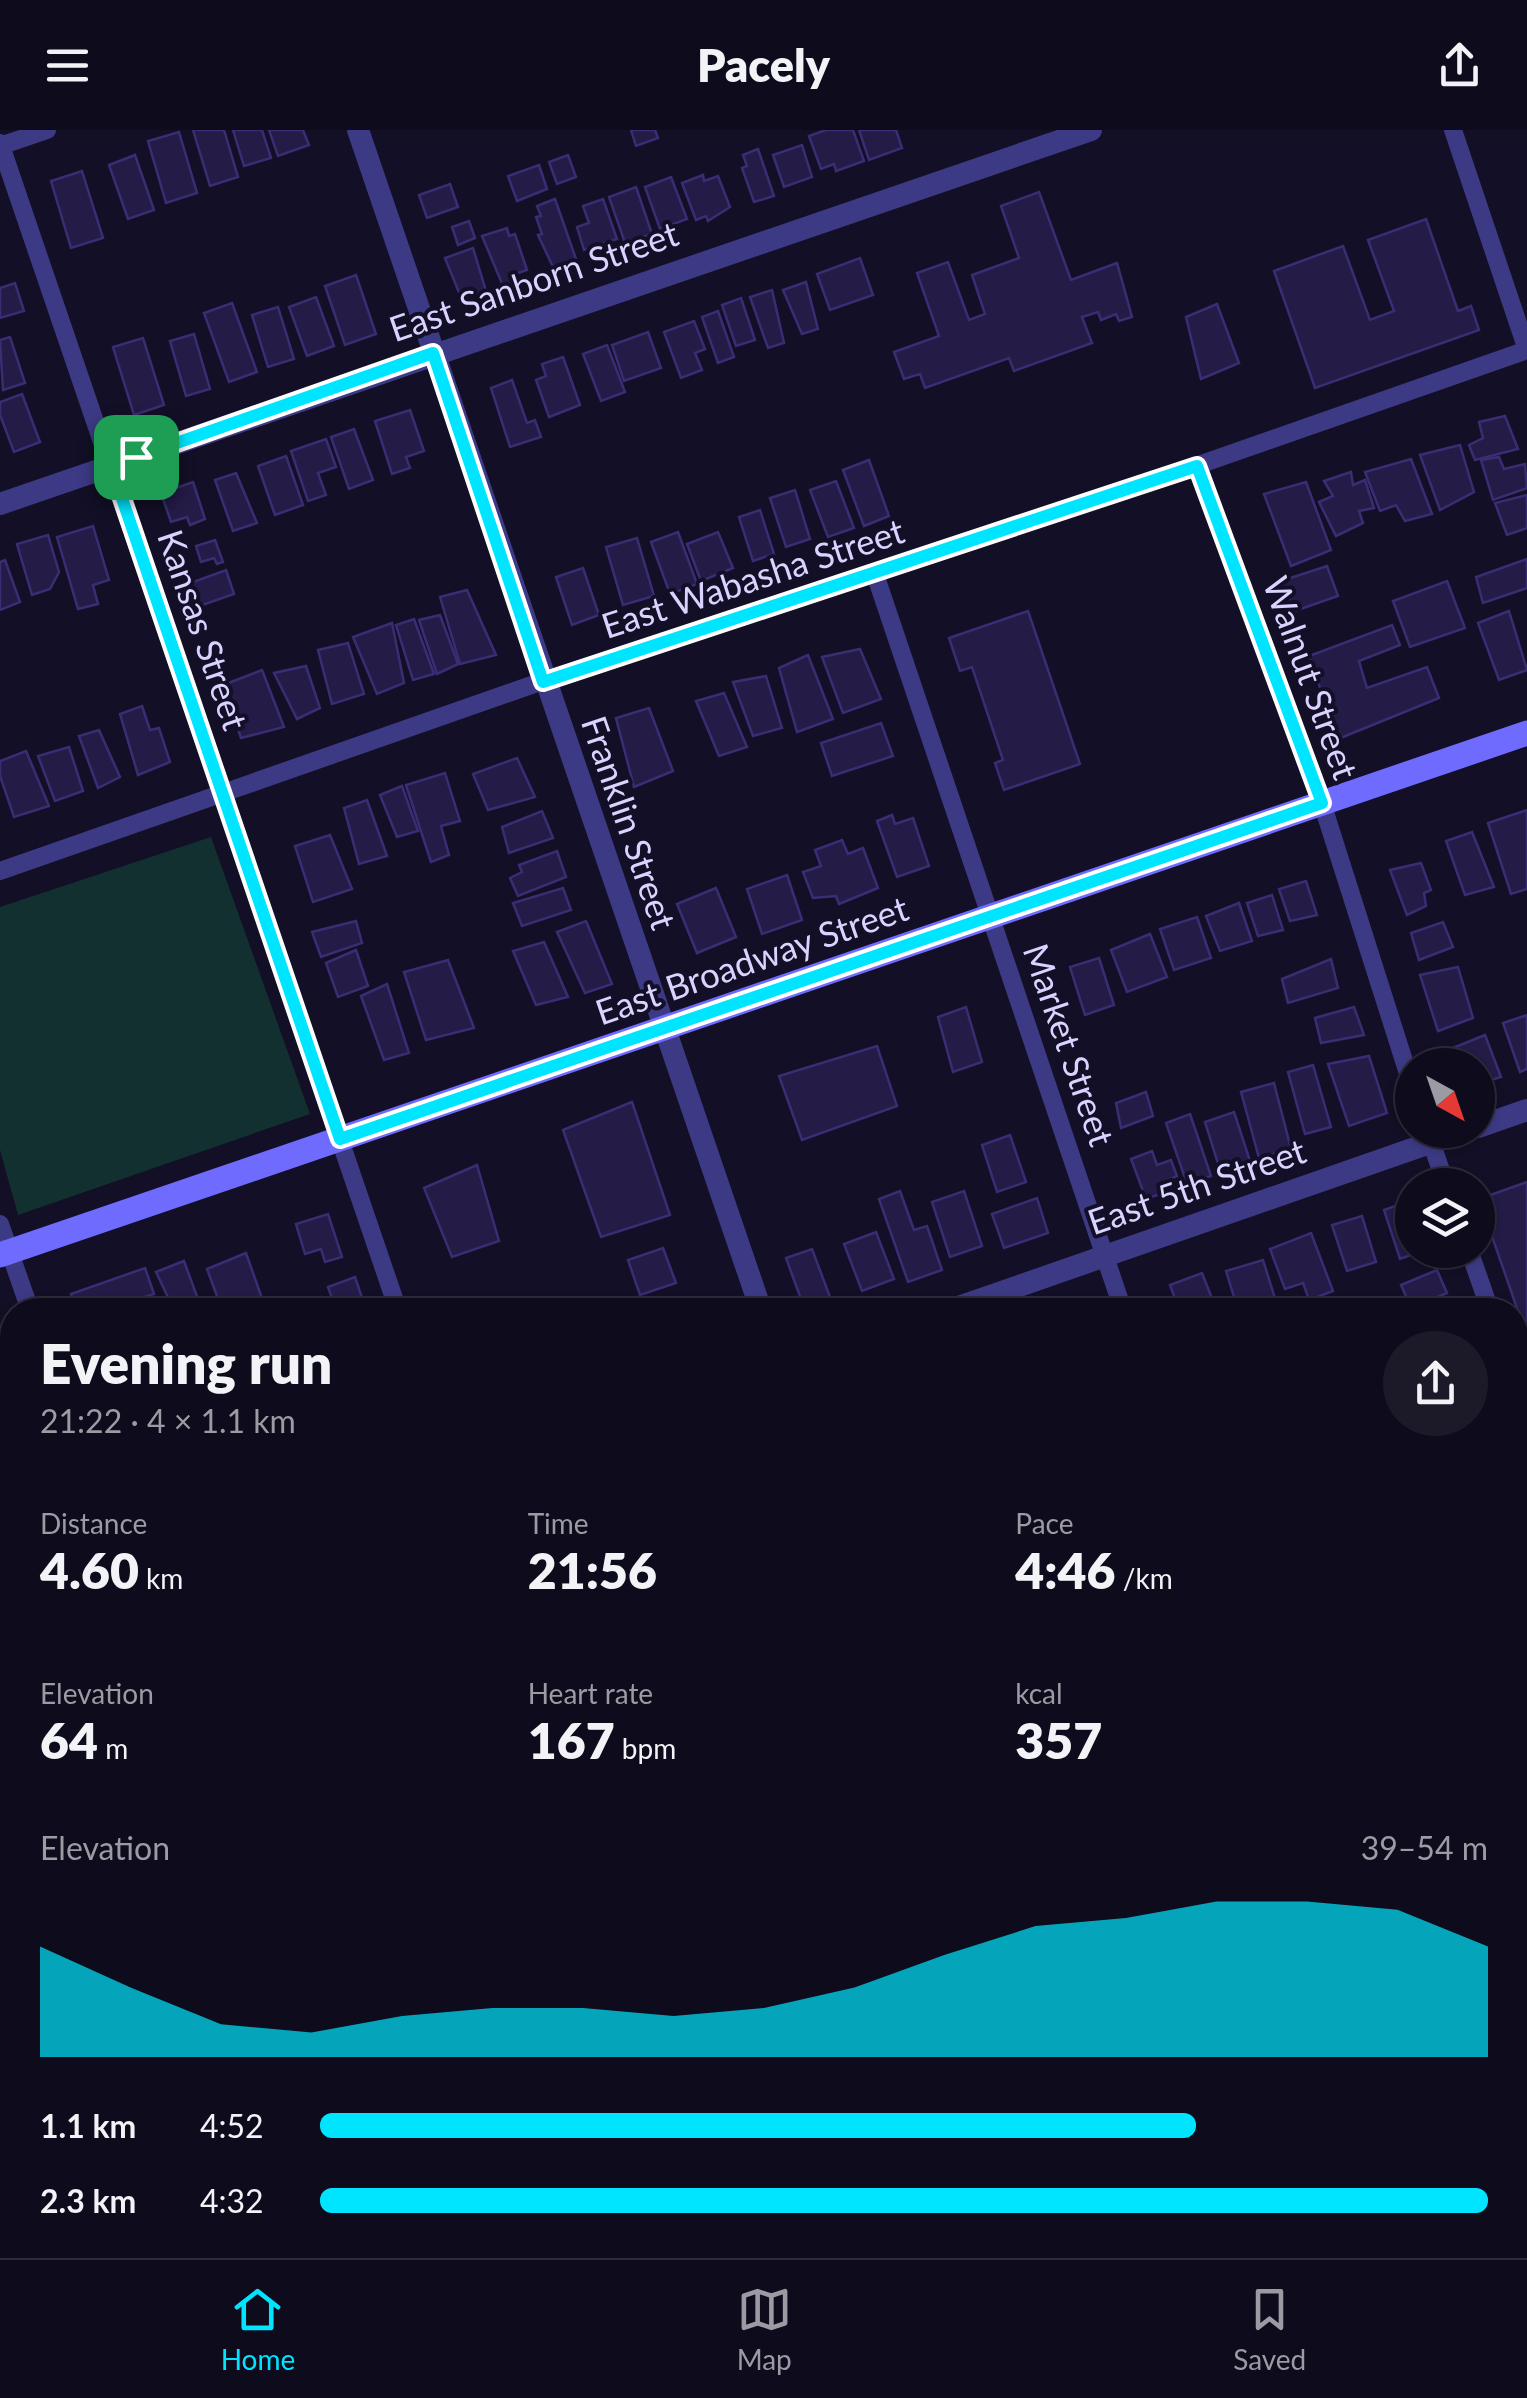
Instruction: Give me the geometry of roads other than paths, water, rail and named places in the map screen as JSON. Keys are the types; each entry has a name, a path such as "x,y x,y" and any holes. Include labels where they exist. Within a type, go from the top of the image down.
{"main road":[{"name":"East Broadway Street","path":"5,1253 1527,733"}],"street":[{"path":"0,145 47,130"},
{"name":"Franklin Street","path":"358,130 661,1029 757,1298"},
{"name":"East Sanborn Street","path":"0,504 1091,130"},
{"path":"1453,130 1527,350"},
{"name":"Kansas Street","path":"0,145 394,1298"},
{"name":"East Wabasha Street","path":"0,870 543,682 1197,466 1527,350"},
{"name":"Walnut Street","path":"1197,466 1322,803 1400,1048"},
{"name":"Market Street","path":"875,574 1119,1298"},
{"path":"1495,1120 1527,1110"},
{"name":"East 5th Street","path":"985,1298 1398,1148"},
{"path":"0,1224 5,1253 25,1298"},
{"path":"1475,1268 1486,1298"}]}
